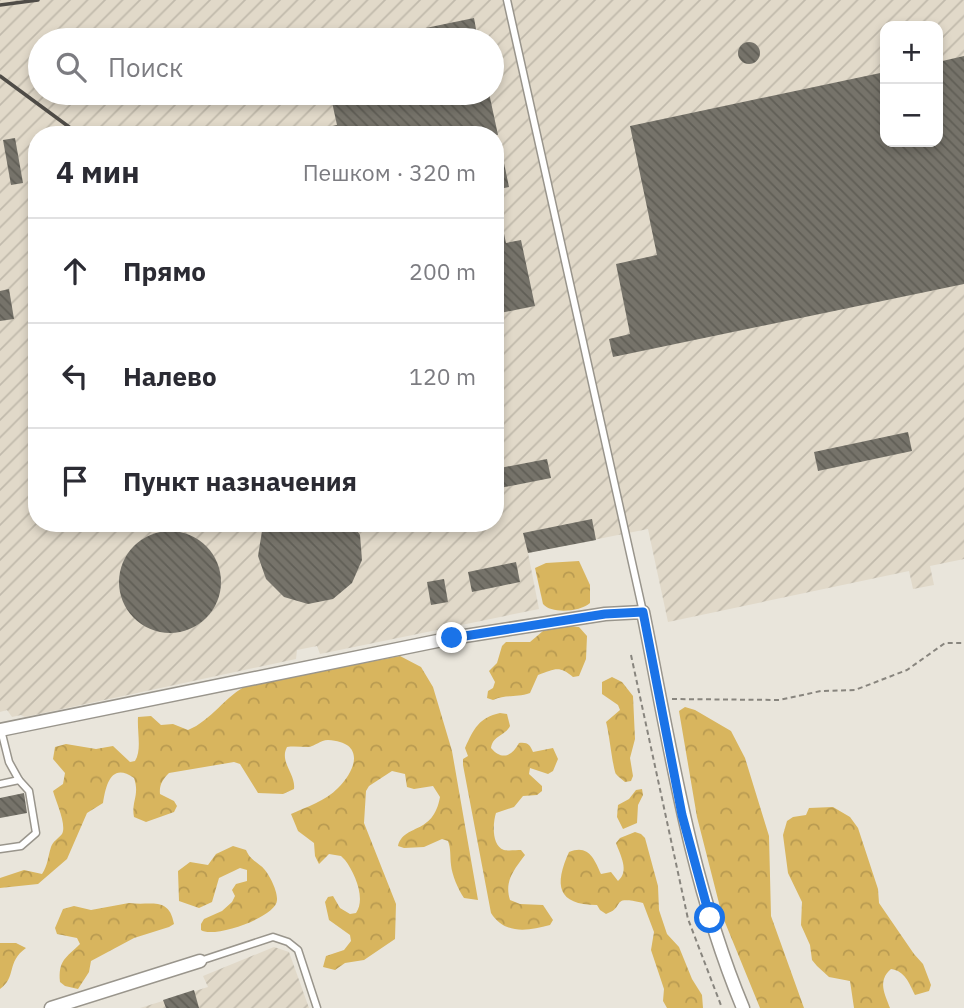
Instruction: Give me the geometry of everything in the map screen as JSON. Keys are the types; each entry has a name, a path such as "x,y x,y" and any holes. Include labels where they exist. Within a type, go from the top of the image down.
{"street":[{"path":"1,729 452,638 605,614 643,612 682,815 710,918 743,1008"},
{"path":"51,1008 200,961"}],"lane":[{"path":"507,0 643,612"},
{"path":"0,849 20,846 36,833 29,791 9,762 1,729"},
{"path":"0,784 19,780"},
{"path":"200,961 273,937 288,942 298,950 317,1008"}],"path":[{"path":"660,699 779,700 821,691 855,690 907,670 945,643 964,643"},
{"path":"631,655 688,919 722,1008"}],"shaded area":[{"path":"0,0 964,0 964,559 930,566 934,585 913,589 909,571 668,622 648,529 528,553 539,609 320,654 317,646 297,650 296,659 25,717 12,717 7,710 0,712"},
{"path":"274,947 289,952 309,1008 140,1008 208,987 203,976"}],"green space":[{"path":"579,561 590,585 590,603 566,611 552,609 543,604 535,568 546,563"},
{"path":"567,626 579,627 587,636 586,659 579,676 573,677 564,671 553,670 538,675 530,693 493,700 487,698 488,691 493,688 495,682 489,671 497,663 502,646 506,642 530,642 543,631"},
{"path":"400,656 421,667 433,687 452,751 478,900 464,898 454,877 448,841 442,839 424,847 398,846 406,834 431,818 440,797 433,786 414,789 407,787 405,774 392,771 369,786 366,791 364,823 396,904 395,939 364,960 345,963 335,970 323,967 326,956 344,950 351,941 350,935 329,920 325,902 328,897 333,896 340,908 350,914 356,913 360,901 356,879 345,860 341,856 329,854 319,864 314,843 298,831 291,814 328,797 350,773 354,758 352,751 340,742 328,740 308,747 287,747 285,758 293,778 294,789 283,794 258,793 240,764 234,762 169,773 162,782 160,794 174,801 177,806 174,812 146,822 134,817 134,778 126,774 115,774 108,783 103,803 87,813 67,859 38,884 0,888 0,878 24,870 42,874 52,845 62,834 62,819 53,791 63,784 65,773 53,759 55,747 66,744 96,749 113,746 130,762 135,761 139,746 138,717 151,716 161,725 173,724 188,730 204,721 248,685"},
{"path":"612,677 622,682 633,696 635,739 630,758 633,776 631,781 625,782 615,771 606,722 620,710 618,705 602,694 602,682"},
{"path":"685,707 731,731 745,758 769,836 771,916 804,1008 760,1008 722,915 697,817 679,711"},
{"path":"500,713 507,714 510,726 492,744 491,748 495,752 503,756 513,751 519,743 525,743 533,752 553,748 558,759 553,771 548,774 530,768 529,774 542,786 542,791 537,795 523,796 514,807 496,813 494,822 495,839 500,848 521,850 525,855 509,881 510,900 520,904 543,905 553,920 550,925 533,929 510,928 491,913 463,765 463,759 468,756 465,748 474,729 482,721"},
{"path":"642,789 637,823 623,829 617,817 618,805 629,799 636,790"},
{"path":"833,807 850,817 858,828 878,889 879,903 923,964 931,985 929,991 915,995 903,975 891,969 883,983 890,1008 854,1008 850,981 829,977 817,966 812,960 810,945 801,925 802,902 788,873 783,835 787,821 806,815 809,808"},
{"path":"635,832 645,838 658,886 659,910 667,934 679,947 692,979 702,995 703,1008 667,1008 663,1001 664,989 651,950 654,932 643,903 621,901 606,914 597,905 574,901 562,891 561,874 564,864 569,852 576,850 586,851 601,874 611,872 618,881 624,868 616,843 620,838"},
{"path":"233,846 246,850 264,869 274,887 277,900 267,913 244,925 218,932 201,930 204,919 222,911 232,902 235,896 232,890 236,884 247,881 247,870 240,868 219,878 212,902 199,908 179,901 178,871 190,862 208,865 216,854"},
{"path":"129,903 163,906 172,915 174,924 134,938 91,961 89,972 78,989 60,982 62,964 80,944 77,938 57,934 55,928 63,909 74,906 91,910"},
{"path":"0,943 16,943 26,948 16,959 8,979 0,989"}],"building":[{"path":"474,18 476,28 426,28"},
{"path":"749,42 757,45 760,53 757,61 749,64 741,61 738,53 741,45"},
{"path":"964,56 964,284 613,357 609,339 630,334 616,264 657,255 630,126 880,73 880,147 943,147 943,61"},
{"path":"333,105 492,105 496,126 332,126 337,125"},
{"path":"15,138 23,183 11,185 3,140"},
{"path":"504,163 509,187 504,188"},
{"path":"504,234 506,243 521,240 535,306 504,312"},
{"path":"9,289 14,319 0,321 0,291"},
{"path":"908,432 912,451 818,471 814,452"},
{"path":"547,459 551,478 504,487 504,467"},
{"path":"592,519 596,540 528,553 523,533"},
{"path":"160,532 180,532 198,539 213,554 220,572 220,592 213,610 198,625 180,632 160,632 142,625 127,610 120,592 120,572 127,554 142,539"},
{"path":"262,532 358,532 360,535 362,560 352,583 333,599 308,604 284,597 266,579 258,556"},
{"path":"516,562 520,582 472,592 468,572"},
{"path":"444,579 448,602 431,605 427,582"},
{"path":"24,793 27,813 0,818 0,798"},
{"path":"194,990 199,1008 166,1008 163,1000"}],"railway":[{"path":"0,5 38,0"},
{"path":"0,76 28,97"},
{"path":"39,105 68,126"}],"route":[{"path":"452,638 605,614 643,612 682,815 710,918"}]}
